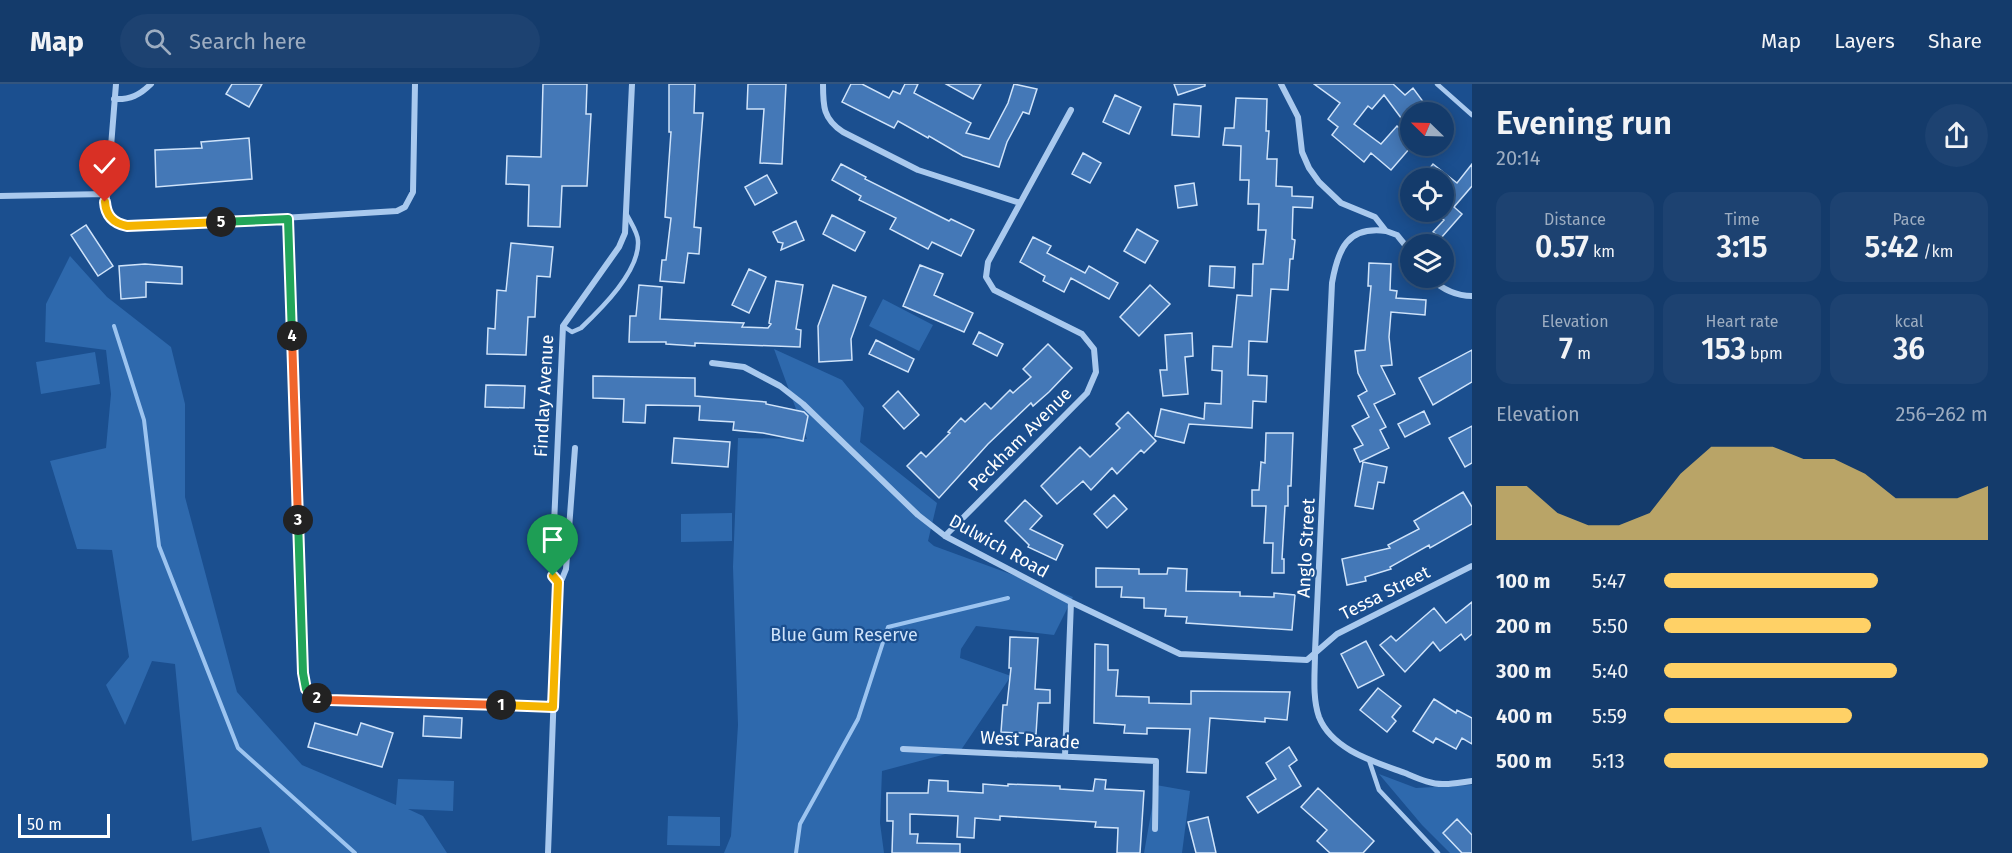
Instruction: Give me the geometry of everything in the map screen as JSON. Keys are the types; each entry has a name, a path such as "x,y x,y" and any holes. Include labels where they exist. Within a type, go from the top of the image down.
{"street":[{"path":"116,84 106,194 108,215 114,221 127,226 288,219 390,212 405,207 411,200 415,182 415,84"},
{"path":"114,99 128,100 142,93 151,84"},
{"name":"Findlay Avenue","path":"548,853 558,582 553,576 552,567 563,326 619,247 624,233 627,215 632,84"},
{"path":"823,84 822,107 825,116 832,125 843,132 918,170 1020,203"},
{"path":"1281,84 1298,117 1302,152 1309,168 1341,203 1374,217 1386,231 1396,235 1400,240"},
{"name":"Peckham Avenue","path":"945,536 1087,393 1096,372 1094,349 1082,334 994,290 986,277 988,262 1071,110"},
{"path":"0,196 106,194"},
{"path":"288,219 303,673 306,689 312,695 328,700 553,707"},
{"name":"Anglo Street","path":"1386,231 1364,231 1352,236 1341,249 1332,283 1315,652 1316,702 1319,717 1328,732 1351,751 1422,780 1443,785 1472,781"},
{"path":"1442,288 1460,296 1472,296"},
{"name":"Dulwich Road","path":"712,363 744,367 780,386 803,404 918,514 945,536 1071,602 1180,654 1307,660 1315,652"},
{"name":"Findlay Avenue","path":"558,582 562,579 566,569 575,448"},
{"name":"Tessa Street","path":"1315,652 1337,634 1472,566"},
{"path":"1065,756 1071,602"},
{"name":"West Parade","path":"903,749 1156,761 1155,829"}],"lane":[{"path":"1437,84 1472,115"},
{"path":"563,326 572,332 581,328 623,282 637,258 639,239 627,215"},
{"path":"1369,760 1379,790 1438,853"}],"green space":[{"path":"70,256 107,297 171,347 185,404 185,497 237,692 302,765 396,805 398,779 454,781 453,811 408,809 423,816 447,853 270,853 261,827 192,841 175,664 152,661 125,725 106,685 129,657 112,550 77,549 50,461 106,448 111,394 106,350 45,342 46,304"},
{"path":"883,299 933,325 919,351 869,326"},
{"name":"Blue Gum Reserve","path":"774,349 842,380 864,408 860,442 937,503 928,541 934,546 1073,597 1054,635 976,626 961,649 960,658 1011,676 961,750 882,771 880,823 884,853 724,853 731,836 738,725 733,567 738,438 807,439"},
{"path":"95,352 100,384 41,394 36,362"},
{"path":"732,513 732,541 681,542 681,514"},
{"path":"1379,774 1416,788 1472,785 1472,853 1450,853 1422,825"},
{"path":"1156,785 1190,791 1182,853 1144,853"},
{"path":"668,816 720,817 720,846 667,845"}],"building":[{"path":"232,84 262,84 249,107 226,94"},
{"path":"543,84 587,84 586,114 591,114 587,186 562,186 560,227 528,226 529,185 506,184 507,156 541,157"},
{"path":"669,84 695,84 694,113 703,113 694,227 701,228 699,254 688,253 684,283 660,281 662,260 666,260 671,218 665,217 671,132 669,132"},
{"path":"748,84 786,84 782,164 760,163 764,109 747,109"},
{"path":"851,84 862,84 889,98 893,91 900,94 905,84 918,84 914,93 971,123 966,133 989,139 1008,103 1014,84 1037,89 1029,114 1023,112 1007,142 999,167 963,156 898,121 894,128 842,102"},
{"path":"946,84 981,84 973,99"},
{"path":"1174,84 1205,84 1205,86 1178,95"},
{"path":"1314,84 1393,84 1405,95 1413,88 1423,102 1400,102 1400,117 1384,95 1372,109 1368,106 1354,124 1381,144 1397,126 1400,129 1400,156 1403,156 1391,170 1371,153 1364,162 1332,135 1338,127 1328,119 1340,103"},
{"path":"1115,95 1141,107 1129,134 1103,122"},
{"path":"1236,98 1267,99 1266,131 1269,131 1267,159 1277,159 1276,186 1292,187 1292,196 1313,197 1312,208 1293,207 1292,239 1295,240 1293,259 1290,259 1288,290 1271,289 1267,342 1249,341 1248,375 1267,376 1266,402 1253,401 1252,428 1189,424 1184,443 1155,436 1161,409 1204,419 1205,403 1221,404 1222,371 1212,370 1213,346 1232,347 1237,295 1252,296 1253,264 1263,264 1266,230 1258,230 1259,204 1248,204 1249,180 1240,180 1241,146 1223,145 1225,128 1234,128"},
{"path":"1174,104 1201,106 1199,137 1172,135"},
{"path":"249,138 252,179 156,187 155,150 202,148 201,142"},
{"path":"1083,153 1101,163 1090,183 1072,174"},
{"path":"841,164 866,177 865,179 949,221 951,219 974,230 961,256 932,242 928,249 890,229 896,218 859,200 861,196 832,180"},
{"path":"1472,164 1472,186 1454,207 1454,181 1457,183"},
{"path":"767,175 777,193 755,205 745,187"},
{"path":"1194,183 1197,205 1178,208 1175,186"},
{"path":"1454,207 1462,214 1444,234 1433,232 1442,222 1454,222"},
{"path":"832,215 865,232 855,251 823,234"},
{"path":"796,221 804,240 781,250 783,243 778,242 773,232"},
{"path":"86,225 113,266 98,276 71,235"},
{"path":"1137,229 1158,241 1145,263 1124,251"},
{"path":"1033,237 1051,246 1047,253 1085,273 1089,266 1118,283 1109,299 1071,278 1064,292 1043,281 1045,276 1020,262"},
{"path":"511,243 553,247 550,277 537,276 535,317 528,317 526,355 487,354 488,328 495,329 497,290 506,291"},
{"path":"1369,263 1391,264 1390,290 1397,291 1396,298 1426,300 1425,315 1391,312 1389,337 1392,365 1381,366 1395,394 1374,404 1386,427 1380,430 1389,448 1360,462 1354,449 1363,445 1352,426 1369,417 1358,396 1367,391 1358,373 1355,351 1365,350 1371,286 1368,286"},
{"path":"145,264 182,267 182,284 146,282 146,297 121,299 119,266"},
{"path":"920,265 943,274 934,295 973,313 964,332 903,306"},
{"path":"1210,266 1235,267 1234,288 1209,286"},
{"path":"749,269 766,277 749,313 732,305"},
{"path":"776,281 803,285 796,329 801,330 800,347 695,343 695,346 666,344 666,342 629,342 630,316 636,316 639,285 662,287 660,319 744,323 742,327 768,328 771,324 769,323"},
{"path":"833,285 866,297 851,339 852,360 819,362 818,326"},
{"path":"1150,285 1170,304 1139,336 1120,317"},
{"path":"979,332 1003,344 997,356 973,344"},
{"path":"1192,333 1193,356 1185,357 1188,394 1163,396 1160,370 1167,370 1165,335"},
{"path":"876,340 914,359 908,372 869,354"},
{"path":"1048,344 1072,368 1049,392 1033,406 1031,403 988,444 939,498 907,466 921,452 926,457 950,433 948,432 961,418 965,422 985,403 991,409 1010,390 1013,393 1031,377 1023,369"},
{"path":"1472,350 1472,382 1433,405 1419,378"},
{"path":"593,376 695,378 695,396 766,402 766,404 804,412 808,416 803,441 733,430 734,422 699,420 700,406 646,405 645,423 623,422 624,399 593,398"},
{"path":"486,385 525,386 524,408 485,407"},
{"path":"898,391 919,415 904,429 883,406"},
{"path":"1424,411 1430,424 1405,437 1398,424"},
{"path":"1128,412 1156,441 1144,453 1141,450 1117,474 1112,468 1091,490 1083,481 1057,504 1041,486 1080,447 1090,457 1120,428 1116,424"},
{"path":"1472,426 1472,463 1465,467 1449,438"},
{"path":"1266,433 1293,433 1291,486 1288,486 1288,506 1285,506 1282,559 1284,559 1284,573 1272,573 1273,543 1264,543 1266,506 1252,506 1252,490 1259,490 1261,462 1265,463"},
{"path":"674,438 730,442 728,467 672,463"},
{"path":"1363,462 1387,467 1384,483 1378,482 1373,509 1355,506"},
{"path":"1463,492 1472,507 1472,524 1430,548 1429,545 1390,567 1391,569 1365,577 1366,581 1347,585 1342,559 1390,548 1388,545 1419,529 1414,521"},
{"path":"1114,495 1127,509 1107,528 1094,514"},
{"path":"1025,500 1042,516 1030,529 1063,545 1056,560 1028,547 1029,545 1005,521"},
{"path":"1096,568 1139,569 1139,574 1167,574 1168,568 1187,569 1186,591 1240,592 1240,596 1274,597 1274,593 1295,595 1292,630 1186,623 1187,617 1165,616 1166,609 1144,608 1144,598 1121,597 1122,587 1096,587"},
{"path":"1472,602 1472,634 1465,640 1461,634 1440,651 1433,642 1405,672 1380,645 1391,636 1396,641 1434,608 1446,623"},
{"path":"1010,637 1038,638 1035,689 1050,690 1050,703 1038,703 1036,734 1001,732 1003,705 1007,705 1011,668 1009,668"},
{"path":"1366,641 1384,675 1358,688 1341,654"},
{"path":"1095,644 1108,645 1108,670 1118,670 1116,696 1149,697 1149,703 1191,704 1191,691 1290,692 1287,720 1265,718 1265,722 1210,718 1206,773 1187,772 1190,729 1147,728 1147,734 1124,733 1125,725 1094,723"},
{"path":"1378,688 1401,706 1392,717 1396,721 1387,732 1360,710"},
{"path":"1434,699 1456,713 1457,710 1472,718 1472,744 1462,738 1456,749 1436,738 1433,743 1413,731"},
{"path":"424,716 462,718 461,738 423,736"},
{"path":"315,723 357,735 361,723 393,733 382,767 308,747"},
{"path":"1289,747 1297,760 1289,766 1301,786 1258,813 1247,797 1276,779 1266,763"},
{"path":"1095,779 1106,780 1105,789 1144,791 1140,853 1117,853 1118,828 1095,827 1096,822 1000,816 1000,820 975,818 974,838 957,837 958,816 910,814 910,834 918,834 917,843 960,844 960,853 892,853 893,821 887,821 887,793 928,793 929,780 948,781 948,791 983,793 983,784 1008,786 1008,784 1060,786 1060,789 1093,791"},
{"path":"1318,788 1374,841 1363,853 1330,853 1317,841 1327,830 1301,807"},
{"path":"1208,817 1216,853 1196,853 1188,822"},
{"path":"1457,819 1472,835 1472,853 1462,853 1443,833"}],"waterway":[{"path":"114,326 144,420 159,546 238,748 355,853"},
{"path":"796,853 800,824 858,719 888,627 1008,598"}],"route":[{"path":"105,202 108,215 114,221 134,227 288,219 303,673 306,689 312,695 328,700 553,707 558,582 553,576"}]}
